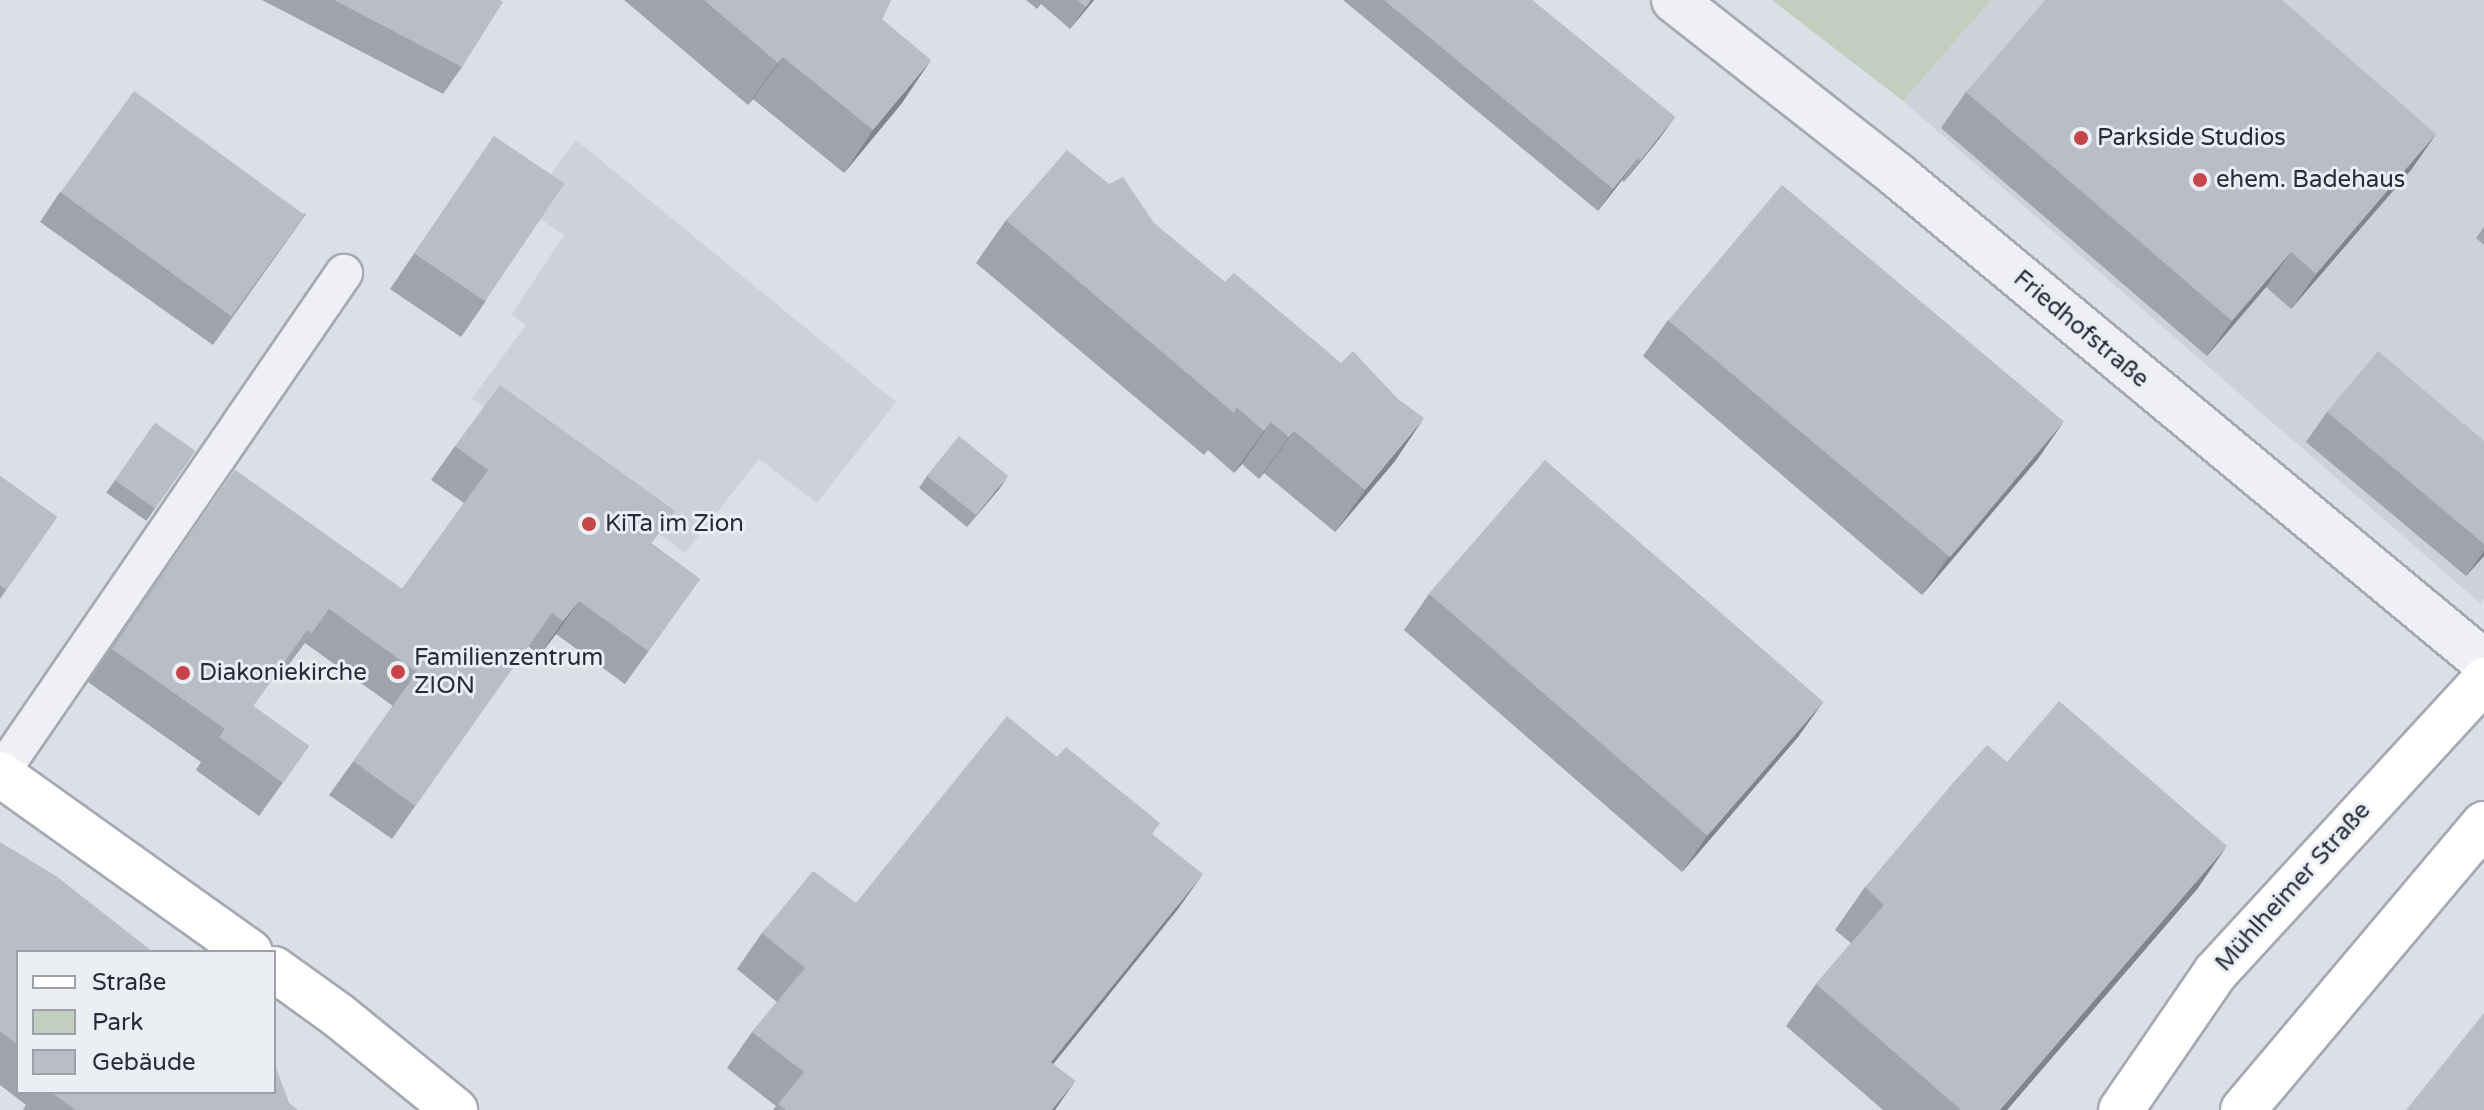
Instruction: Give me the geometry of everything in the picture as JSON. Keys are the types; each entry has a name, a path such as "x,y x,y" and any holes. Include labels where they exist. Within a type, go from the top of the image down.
{"main road":[{"name":"Mühlheimer Straße","path":"2121,1110 2215,973 2484,680"},
{"path":"0,774 247,950"},
{"path":"2243,1110 2484,824"},
{"path":"276,970 338,1015 455,1110"}],"street":[{"name":"Friedhofstraße","path":"1674,0 1897,175 2484,662"}],"lane":[{"path":"0,774 344,273"}],"shaded area":[{"path":"1991,0 2484,0 2484,598 2480,603 1903,101"},
{"path":"576,140 896,402 817,503 759,459 685,553 472,398 526,325 511,315 564,235 525,209"}],"green space":[{"path":"1772,0 1991,0 1903,101"}],"building":[{"path":"334,0 500,0 503,2 462,67"},
{"path":"704,0 891,0 882,19 931,60 873,130 783,57 778,63"},
{"path":"1077,0 1091,0 1086,7"},
{"path":"1384,0 1532,0 1675,117 1613,189"},
{"name":"ehem. Badehaus","path":"2045,0 2282,0 2436,134 2316,274 2291,252 2232,321 1966,92"},
{"path":"134,91 305,215 231,316 61,192"},
{"path":"494,136 564,184 485,301 415,254"},
{"path":"1067,150 1109,184 1123,177 1154,223 1225,282 1234,273 1341,363 1353,351 1398,399 1424,418 1365,490 1294,431 1289,437 1271,422 1264,431 1236,407 1234,413 1006,220"},
{"path":"1782,185 2064,422 1950,557 1668,321"},
{"path":"2378,351 2484,441 2484,544 2327,412"},
{"path":"500,385 675,511 651,544 700,579 648,651 579,601 563,621 552,613 415,806 353,761 417,672 329,609 311,634 307,630 253,706 309,746 283,783 219,737 225,729 112,649 235,470 402,589 488,470 455,446"},
{"path":"155,423 195,451 155,508 115,480"},
{"path":"959,436 1008,476 976,515 927,476"},
{"path":"1545,460 1823,702 1707,836 1429,594"},
{"path":"0,476 57,517 6,590 0,585"},
{"path":"2059,701 2227,846 2000,1110 1961,1110 1816,984 1884,905 1865,887 1953,783 1987,745 2007,762"},
{"path":"1007,716 1057,757 1066,747 1160,823 1152,834 1203,874 1051,1062 1075,1081 1052,1110 786,1110 778,1104 804,1072 752,1032 805,968 762,933 813,871 856,903"},
{"path":"0,842 56,876 150,950 16,950 16,1043 0,1031"},
{"path":"2484,1013 2484,1110 2406,1110"},
{"path":"276,1067 289,1103 298,1110 75,1110 54,1094 276,1094"}],"place":[{"name":"Parkside Studios","path":"2081,138"},
{"name":"ehem. Badehaus","path":"2200,180"},
{"name":"KiTa im Zion","path":"589,524"},
{"name":"Familienzentrum ZION","path":"398,672"},
{"name":"Diakoniekirche","path":"183,673"}]}
